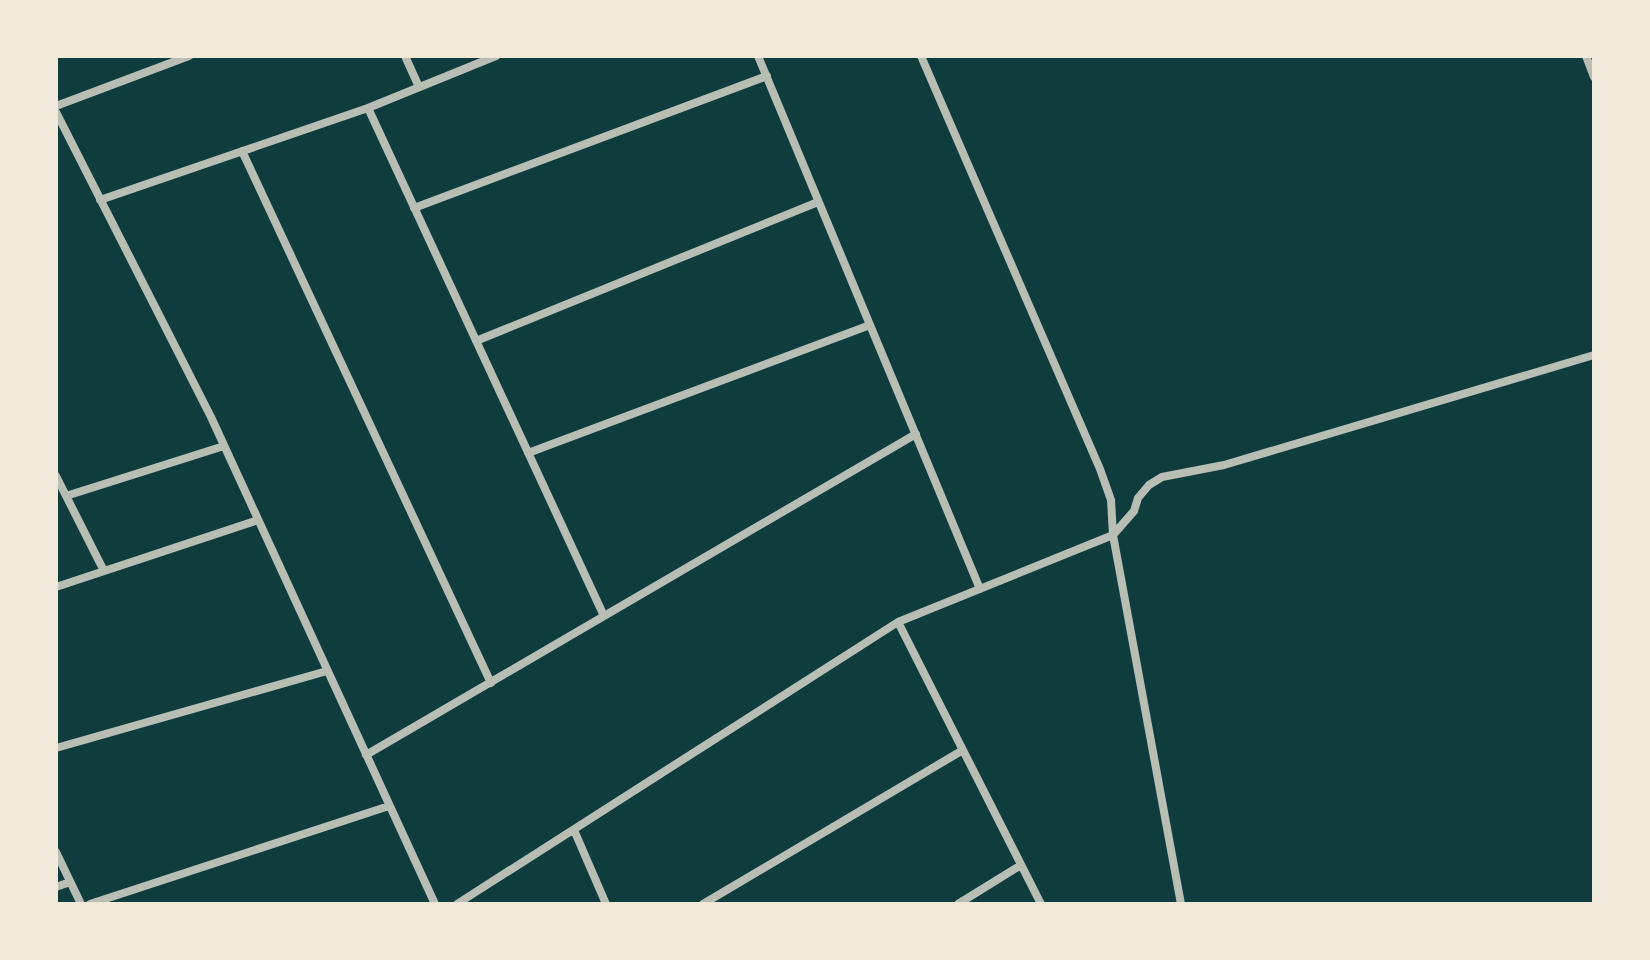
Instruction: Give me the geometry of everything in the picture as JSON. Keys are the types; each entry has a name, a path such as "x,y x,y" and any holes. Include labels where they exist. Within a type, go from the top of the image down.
{"street":[{"path":"189,56 56,109 224,446 435,904"},
{"path":"405,56 419,87"},
{"path":"100,200 368,108 496,56"},
{"path":"758,56 980,589"},
{"path":"921,56 1111,500 1113,535 1181,904"},
{"path":"1586,56 1594,77"},
{"path":"414,208 767,76"},
{"path":"368,108 604,616"},
{"path":"242,151 491,683"},
{"path":"476,341 818,202"},
{"path":"528,453 870,325"},
{"path":"457,904 898,622 1113,535 1134,511 1138,498 1149,485 1162,477 1224,465 1594,355"},
{"path":"366,755 916,434"},
{"path":"66,496 224,446"},
{"path":"56,476 104,571"},
{"path":"56,587 258,520"},
{"path":"898,622 1041,904"},
{"path":"56,748 327,671"},
{"path":"703,904 963,750"},
{"path":"90,904 389,806"},
{"path":"574,830 606,904"},
{"path":"56,852 81,904"},
{"path":"958,904 1021,865"},
{"path":"56,887 70,882"}]}
